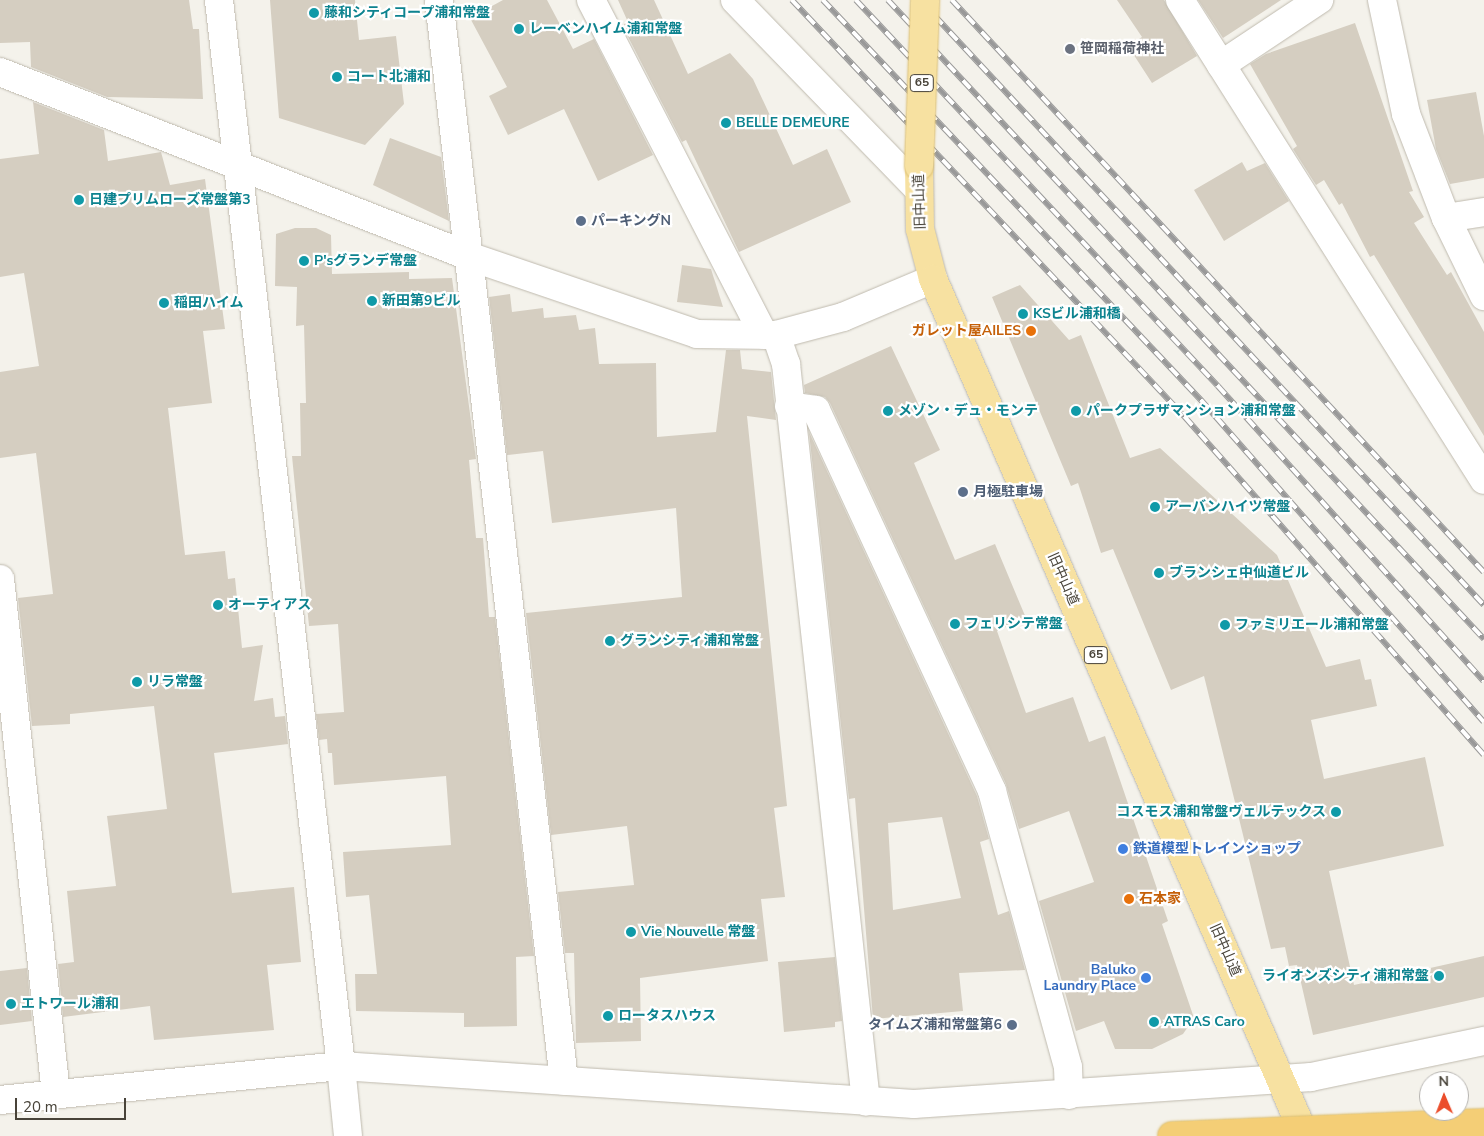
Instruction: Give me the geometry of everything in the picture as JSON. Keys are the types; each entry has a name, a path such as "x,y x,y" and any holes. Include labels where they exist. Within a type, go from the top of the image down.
{"highway":[{"path":"1172,1136 1484,1122"}],"main road":[{"name":"旧中山道","path":"925,0 919,177 920,229 933,279 1305,1136"}],"street":[{"path":"219,0 235,162 348,1136"},
{"path":"439,0 471,257 564,1081"},
{"path":"592,0 786,364 789,406 866,1102"},
{"path":"735,0 919,177"},
{"path":"1180,0 1484,480"},
{"path":"1221,65 1319,0"},
{"path":"1382,0 1406,114 1446,218 1484,296"},
{"path":"0,72 235,162 471,257 696,334 770,335 843,317 933,279"},
{"path":"1446,218 1484,212"},
{"path":"789,406 816,410 992,791 1068,1067 1069,1095"},
{"path":"0,579 56,1094"},
{"path":"0,1100 341,1066 914,1104 1069,1095 1281,1079 1484,1041"}],"building":[{"path":"0,0 189,0 193,29 199,29 203,99 107,97 31,67 30,42 0,43"},
{"name":"コート北浦和","path":"270,0 355,0 359,40 396,36 404,104 365,145 279,118"},
{"path":"503,0 547,0 573,49 594,39 653,155 598,181 564,109 508,135 489,96 507,87 470,18"},
{"path":"618,0 654,0 688,74 730,53 753,79 793,165 827,149 851,202 739,252 686,140 682,142 622,25 628,22"},
{"path":"1117,0 1164,0 1197,56 1152,83 1128,46 1142,37"},
{"path":"1198,0 1281,0 1223,38"},
{"path":"1355,23 1413,191 1409,192 1424,217 1414,223 1447,275 1451,272 1484,332 1484,436 1374,255 1370,257 1342,203 1339,205 1324,180 1316,185 1293,149 1297,146 1250,64 1266,54"},
{"path":"1476,92 1484,136 1484,178 1450,184 1436,149 1427,100"},
{"path":"33,102 104,130 108,161 161,152 170,185 205,179 225,329 203,331 212,403 168,408 185,555 225,551 228,579 235,578 242,648 263,645 254,701 273,698 275,717 285,716 288,744 214,753 232,893 294,887 301,962 267,965 274,1030 154,1040 150,1006 63,1017 58,964 74,962 67,891 116,886 107,816 167,809 154,706 70,714 70,724 32,726 18,598 53,594 36,453 0,458 0,372 39,366 24,273 0,277 0,159 39,154"},
{"path":"390,138 441,157 449,221 373,185"},
{"path":"1242,162 1247,171 1265,163 1289,201 1224,241 1194,190"},
{"path":"295,228 316,228 331,235 332,274 409,272 409,279 452,278 476,459 469,460 476,538 483,538 489,617 495,617 534,956 516,957 517,1026 464,1027 464,1013 356,1011 355,974 377,974 369,895 346,897 343,852 451,845 446,776 334,785 332,753 328,753 327,739 319,740 316,714 344,712 338,624 309,626 292,456 301,456 300,403 306,403 304,325 296,326 297,287 275,286 276,234"},
{"path":"682,265 711,269 723,307 677,302"},
{"path":"1020,285 1069,340 1081,335 1130,458 1160,448 1277,555 1326,667 1360,659 1365,680 1371,679 1377,706 1311,720 1324,779 1425,757 1444,846 1329,871 1354,985 1484,956 1484,997 1313,1035 1297,965 1289,966 1285,947 1271,949 1204,676 1171,690 1113,549 1101,553 1078,483 1071,486 992,297"},
{"path":"510,294 512,312 543,308 544,318 576,315 579,330 595,328 599,364 656,363 657,437 716,432 726,350 740,350 742,369 771,372 776,420 747,416 787,806 774,808 785,897 761,899 768,961 640,978 641,1041 576,1043 574,953 565,953 558,892 634,885 627,826 551,835 526,613 682,597 676,508 552,523 543,451 507,455 489,297"},
{"path":"891,346 940,450 914,463 955,560 995,544 1026,618 997,631 1026,713 1073,697 1089,742 1105,736 1168,921 1162,924 1194,1018 1183,1034 1152,1049 1115,1049 1104,1021 1076,1031 1039,901 1094,882 1069,811 1019,829 1006,784 830,403 825,397 805,393 804,385"},
{"path":"809,432 977,796 989,839 980,842 998,915 1009,911 1025,970 959,973 963,1011 873,1019 855,798 849,799","holes":["942,817 961,898 893,910 888,823"]},
{"path":"835,957 842,1021 835,1022 835,1027 784,1032 778,962"},
{"path":"27,968 32,1021 0,1025 0,971"}],"railway":[{"path":"792,0 1185,417 1484,755"},
{"path":"823,0 1202,401 1484,722"},
{"path":"856,0 1218,386 1484,681"},
{"path":"888,0 1484,639"},
{"path":"920,0 1484,605"},
{"path":"952,0 1484,572"}],"place":[{"name":"藤和シティコープ浦和常盤","path":"314,13"},
{"name":"レーベンハイム浦和常盤","path":"519,29"},
{"name":"笹岡稲荷神社","path":"1070,49"},
{"name":"コート北浦和","path":"337,77"},
{"name":"BELLE DEMEURE","path":"726,123"},
{"name":"日建プリムローズ常盤第3","path":"79,200"},
{"name":"パーキングN","path":"581,221"},
{"name":"P'sグランデ常盤","path":"304,261"},
{"name":"新田第9ビル","path":"372,301"},
{"name":"稲田ハイム","path":"164,303"},
{"name":"KSビル浦和橋","path":"1023,314"},
{"name":"ガレット屋AILES","path":"1031,331"},
{"name":"メゾン・デュ・モンテ","path":"888,411"},
{"name":"パークプラザマンション浦和常盤","path":"1076,411"},
{"name":"月極駐車場","path":"963,492"},
{"name":"アーバンハイツ常盤","path":"1155,507"},
{"name":"ブランシェ中仙道ビル","path":"1159,573"},
{"name":"オーティアス","path":"218,605"},
{"name":"フェリシテ常盤","path":"955,624"},
{"name":"ファミリエール浦和常盤","path":"1225,625"},
{"name":"グランシティ浦和常盤","path":"610,641"},
{"name":"リラ常盤","path":"137,682"},
{"name":"コスモス浦和常盤ヴェルテックス","path":"1336,812"},
{"name":"鉄道模型トレインショップ","path":"1123,849"},
{"name":"石本家","path":"1129,899"},
{"name":"Vie Nouvelle 常盤","path":"631,932"},
{"name":"ライオンズシティ浦和常盤","path":"1439,976"},
{"name":"Baluko Laundry Place","path":"1146,978"},
{"name":"エトワール浦和","path":"11,1004"},
{"name":"ロータスハウス","path":"608,1016"},
{"name":"ATRAS Caro","path":"1154,1022"},
{"name":"タイムズ浦和常盤第6","path":"1012,1025"}]}
